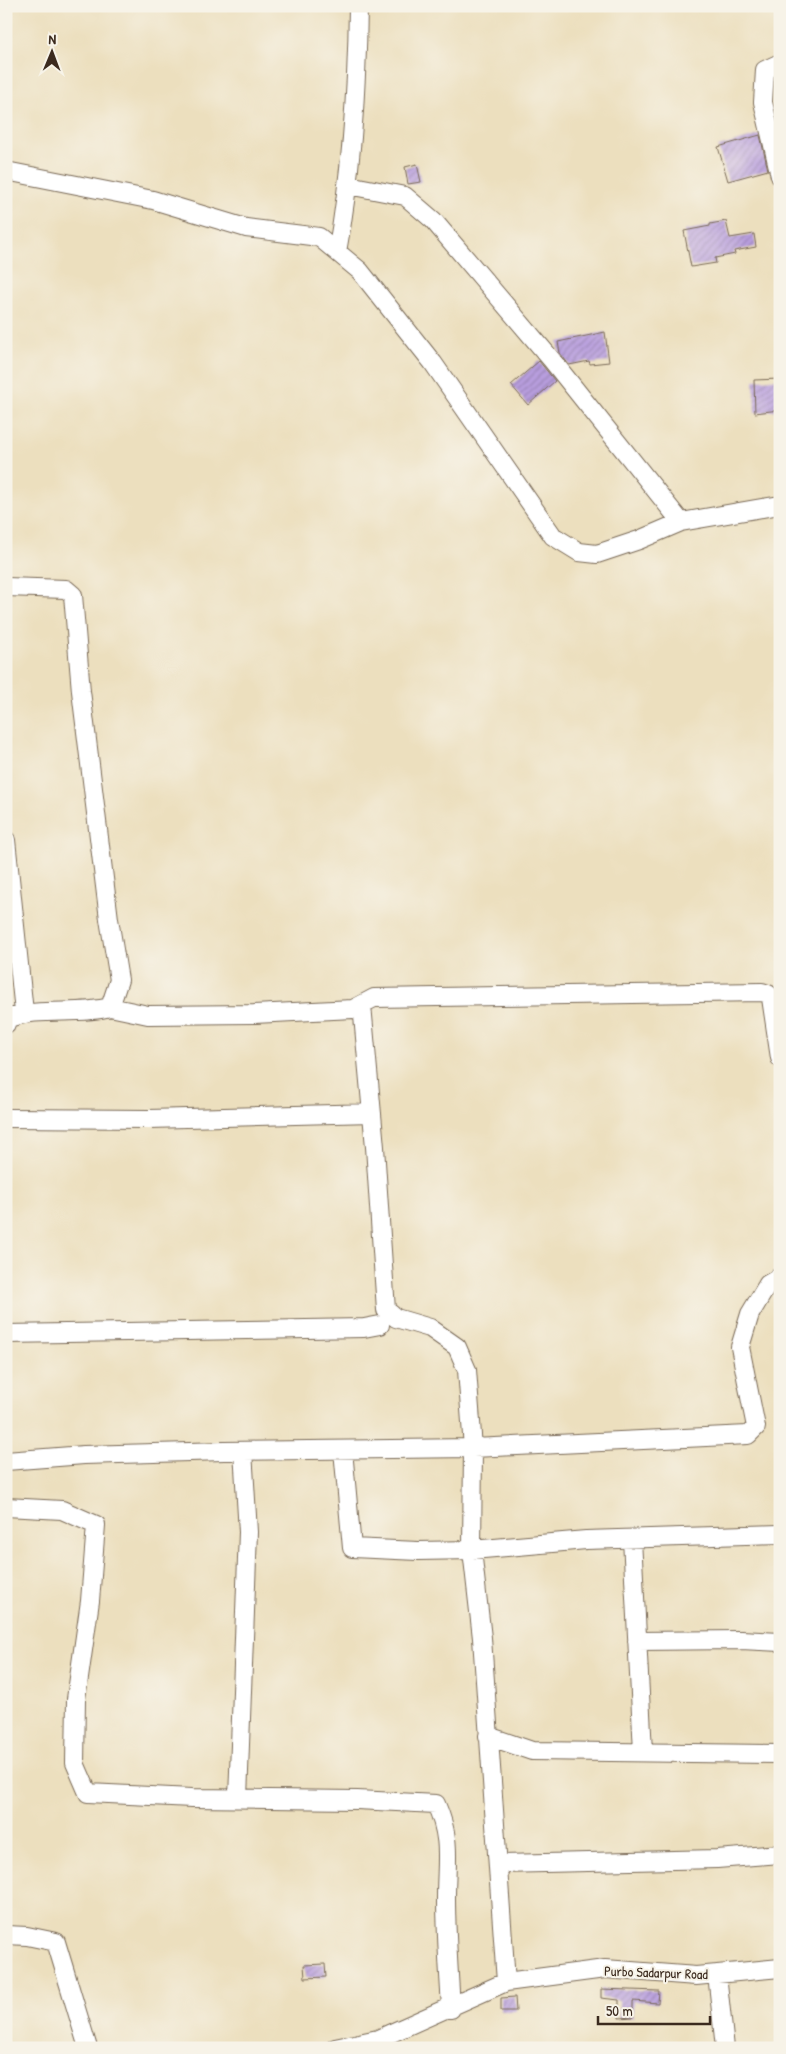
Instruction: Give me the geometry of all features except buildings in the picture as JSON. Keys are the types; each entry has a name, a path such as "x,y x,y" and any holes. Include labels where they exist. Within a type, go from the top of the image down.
{"street":[{"path":"337,252 348,185 357,85 358,6"},
{"path":"780,63 765,70 763,102 780,176"},
{"path":"6,171 154,200 246,228 319,237 360,271 433,363 553,536 579,552 597,554 639,540 681,522 780,505"},
{"path":"348,185 405,196 433,220 551,358 681,522"},
{"path":"6,587 66,589 73,595 81,691 109,919 119,980 110,1007"},
{"path":"6,840 24,1012"},
{"path":"6,1024 7,1019 24,1012 66,1013 110,1007 148,1015 294,1012 353,1009 374,998 762,992 768,994 771,998 780,1058"},
{"path":"362,1005 386,1310 396,1318 430,1328 457,1346 467,1370 473,1448 472,1550 482,1638 506,1982"},
{"path":"6,1118 149,1119 372,1113"},
{"path":"6,1461 84,1455 473,1448 748,1435 756,1427 740,1347 750,1314 768,1284 780,1277"},
{"path":"6,1334 364,1328 380,1325"},
{"path":"343,1450 352,1548 418,1551 472,1550 586,1540 780,1534"},
{"path":"238,1798 248,1532 243,1451"},
{"path":"6,1507 62,1510 96,1525 90,1601 76,1699 75,1763 88,1793 436,1804 444,1821 448,1851 446,1896 451,2009"},
{"path":"632,1539 643,1752"},
{"path":"637,1641 741,1640 780,1642"},
{"path":"488,1736 532,1751 780,1754"},
{"path":"498,1864 717,1859 780,1854"},
{"path":"6,1935 27,1936 56,1942 88,2048"},
{"name":"Purbo Sadarpur Road","path":"335,2048 378,2040 451,2009 506,1982 605,1969 696,1976 780,1968"},
{"path":"717,1974 725,2048"}]}
